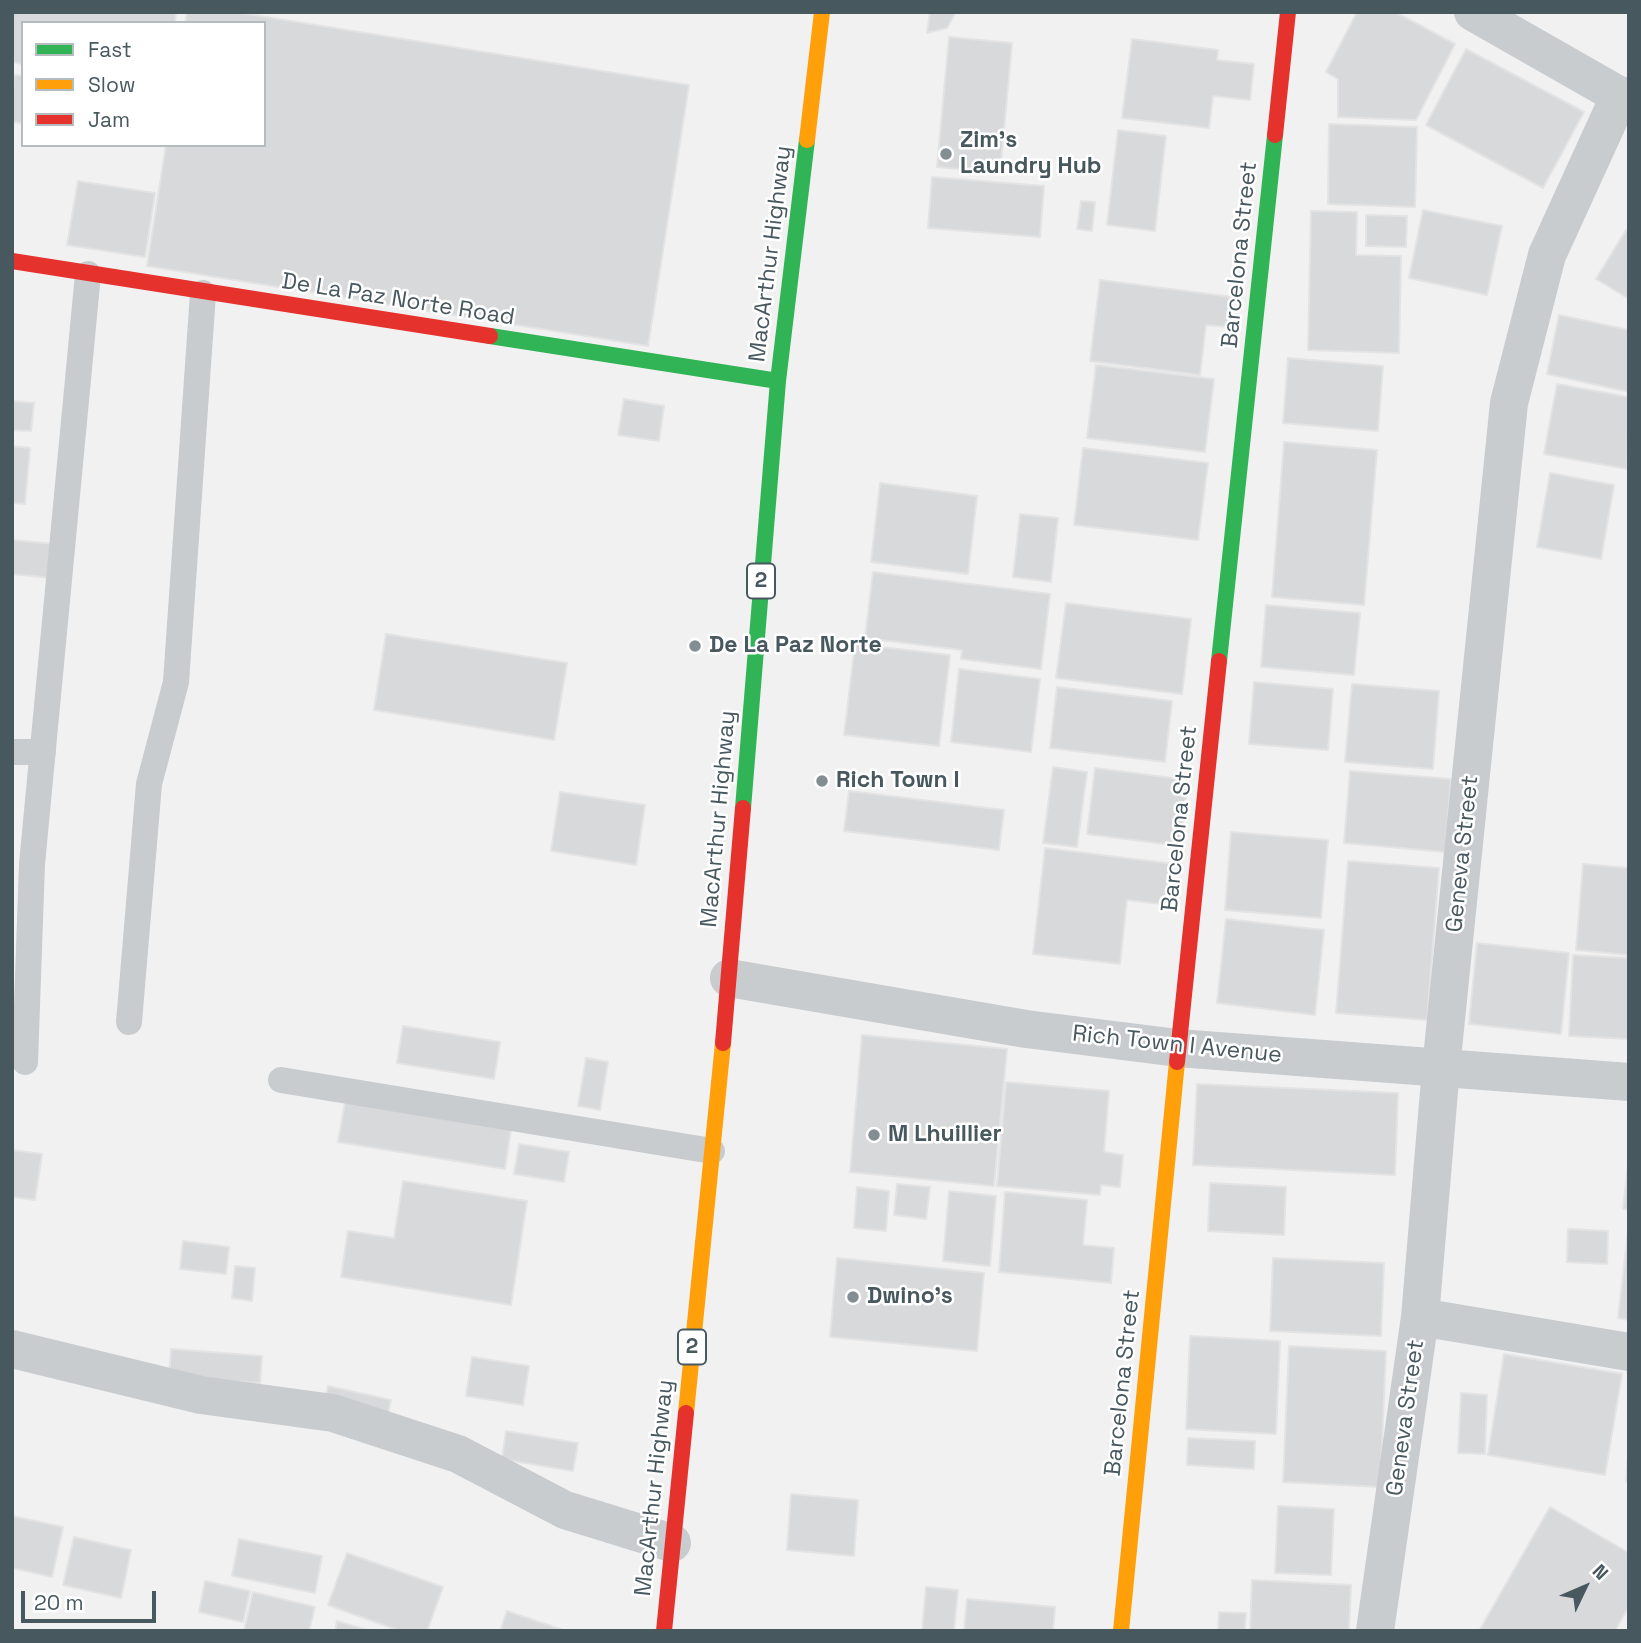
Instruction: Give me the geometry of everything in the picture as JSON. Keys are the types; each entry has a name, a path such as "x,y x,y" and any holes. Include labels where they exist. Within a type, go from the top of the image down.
{"main road":[{"name":"MacArthur Highway","path":"664,1631 729,978 778,381 822,12"},
{"name":"Barcelona Street","path":"1121,1631 1178,1048 1289,12"},
{"name":"De La Paz Norte Road","path":"12,261 778,381"}],"street":[{"path":"1473,12 1624,98"},
{"name":"Geneva Street","path":"1375,1631 1420,1317 1441,1068 1509,403 1547,255 1624,98"},
{"name":"Rich Town I Avenue","path":"729,978 1026,1029 1178,1048 1629,1082"},
{"path":"1420,1317 1629,1352"},
{"path":"12,1349 201,1395 333,1413 458,1454 565,1510 672,1544"}],"lane":[{"path":"25,1062 32,864 88,274"},
{"path":"129,1022 149,784 176,682 204,293"},
{"path":"12,752 43,752"},
{"path":"281,1080 712,1151"}],"building":[{"path":"12,12 176,12 175,21 21,21 21,64 12,62"},
{"path":"187,12 235,12 689,85 648,346 147,266 166,147 266,147 266,21 185,21"},
{"path":"930,12 956,12 947,28 927,33"},
{"path":"1357,12 1395,12 1455,44 1416,120 1338,117 1338,79 1326,72"},
{"path":"949,37 1012,43 1000,173 937,167"},
{"path":"1132,39 1218,50 1217,60 1254,64 1250,100 1213,96 1209,128 1122,118"},
{"path":"1466,49 1584,112 1543,188 1426,125"},
{"path":"14,75 21,76 21,123 12,122"},
{"path":"1329,124 1417,127 1415,207 1328,204"},
{"path":"1118,130 1166,136 1155,231 1107,225"},
{"path":"932,177 1044,186 1040,237 928,228"},
{"path":"78,181 155,193 145,257 67,245"},
{"path":"1081,201 1095,202 1092,231 1077,229"},
{"path":"1423,210 1502,226 1487,295 1409,278"},
{"path":"1311,211 1357,212 1356,255 1401,256 1399,353 1308,350"},
{"path":"1366,215 1407,216 1406,247 1366,246"},
{"path":"1626,230 1629,232 1629,299 1596,279"},
{"path":"1100,280 1232,297 1229,327 1206,325 1200,375 1090,361"},
{"path":"1559,315 1629,330 1629,392 1547,374"},
{"path":"1288,358 1383,366 1378,431 1283,423"},
{"path":"1096,365 1214,379 1205,452 1087,438"},
{"path":"1557,384 1629,397 1627,469 1544,454"},
{"path":"624,399 664,406 659,441 618,435"},
{"path":"12,401 34,403 31,431 12,430"},
{"path":"1284,442 1377,450 1364,605 1272,597"},
{"path":"12,446 30,448 25,504 12,503"},
{"path":"1083,448 1208,463 1198,540 1074,525"},
{"path":"1550,473 1614,485 1601,559 1537,547"},
{"path":"880,483 977,496 968,574 871,562"},
{"path":"1020,514 1058,518 1051,582 1013,577"},
{"path":"12,540 55,544 52,578 12,574"},
{"path":"873,572 1050,594 1041,669 961,659 962,650 865,638"},
{"path":"1066,603 1191,619 1182,694 1056,678"},
{"path":"1266,605 1360,613 1354,675 1261,667"},
{"path":"386,634 567,663 554,740 374,710"},
{"path":"855,644 950,655 939,746 844,735"},
{"path":"959,669 1040,679 1031,752 951,742"},
{"path":"1254,682 1333,689 1328,750 1249,744"},
{"path":"1352,684 1439,691 1433,769 1345,762"},
{"path":"1057,687 1172,701 1165,762 1050,748"},
{"path":"1053,767 1087,772 1077,847 1043,843"},
{"path":"1095,768 1188,780 1180,846 1087,834"},
{"path":"1350,771 1451,779 1445,852 1344,843"},
{"path":"849,791 1004,810 999,850 844,831"},
{"path":"560,792 645,805 636,865 551,851"},
{"path":"1231,832 1328,840 1321,918 1225,910"},
{"path":"1045,848 1174,864 1169,905 1127,900 1120,964 1033,954"},
{"path":"1348,861 1439,868 1427,1020 1336,1013"},
{"path":"1583,864 1629,868 1629,955 1576,950"},
{"path":"1226,919 1324,930 1315,1015 1217,1003"},
{"path":"1477,943 1569,953 1561,1034 1469,1024"},
{"path":"1573,955 1629,958 1629,1039 1569,1036"},
{"path":"403,1026 500,1042 494,1079 397,1063"},
{"path":"862,1035 1007,1049 994,1186 850,1172"},
{"path":"586,1058 608,1062 600,1110 578,1106"},
{"path":"1006,1082 1109,1091 1104,1152 1123,1155 1120,1187 1101,1185 1100,1195 997,1186"},
{"path":"1197,1084 1398,1093 1395,1175 1193,1165"},
{"path":"345,1102 511,1129 505,1169 338,1142"},
{"path":"519,1144 569,1152 564,1182 514,1174"},
{"path":"12,1150 42,1154 35,1200 12,1197"},
{"path":"1629,1155 1629,1210 1623,1209"},
{"path":"403,1181 527,1201 511,1305 341,1277 348,1231 394,1238"},
{"path":"1210,1183 1286,1187 1284,1235 1208,1231"},
{"path":"897,1184 930,1187 926,1219 894,1215"},
{"path":"857,1187 889,1191 886,1231 854,1228"},
{"path":"949,1191 996,1196 990,1266 943,1261"},
{"path":"1005,1192 1087,1200 1083,1245 1114,1248 1111,1283 999,1272"},
{"path":"1629,1222 1629,1320 1618,1318"},
{"path":"1568,1229 1608,1231 1607,1264 1567,1262"},
{"path":"183,1241 229,1247 226,1274 180,1269"},
{"path":"837,1258 984,1273 977,1351 830,1337"},
{"path":"1273,1258 1384,1263 1381,1336 1270,1331"},
{"path":"235,1266 255,1268 252,1301 232,1298"},
{"path":"1190,1336 1280,1341 1276,1434 1186,1429"},
{"path":"1289,1346 1386,1351 1380,1487 1283,1482"},
{"path":"171,1349 262,1356 260,1383 169,1377"},
{"path":"1504,1354 1622,1374 1605,1475 1488,1455"},
{"path":"472,1357 529,1366 523,1405 466,1396"},
{"path":"328,1386 391,1400 386,1424 323,1410"},
{"path":"1461,1393 1487,1395 1485,1454 1458,1453"},
{"path":"506,1431 578,1443 573,1471 502,1459"},
{"path":"1188,1438 1255,1441 1254,1469 1187,1465"},
{"path":"1629,1444 1629,1482 1626,1481"},
{"path":"791,1494 858,1500 854,1556 787,1550"},
{"path":"1278,1506 1334,1509 1331,1575 1275,1573"},
{"path":"1550,1507 1629,1553 1629,1606 1615,1631 1479,1631"},
{"path":"12,1516 63,1527 52,1577 12,1568"},
{"path":"74,1537 131,1550 121,1598 63,1585"},
{"path":"239,1539 322,1556 315,1593 232,1576"},
{"path":"347,1553 443,1587 427,1631 400,1631 328,1605"},
{"path":"1252,1580 1351,1585 1349,1631 1250,1631"},
{"path":"205,1581 250,1591 243,1622 199,1612"},
{"path":"926,1587 958,1590 954,1631 922,1631"},
{"path":"253,1592 315,1607 309,1631 244,1631"},
{"path":"967,1599 1055,1607 1053,1631 964,1631"},
{"path":"507,1611 566,1631 500,1631"},
{"path":"1219,1612 1246,1613 1245,1631 1218,1631"},
{"path":"337,1621 371,1631 335,1631"}],"traffic: fast":[{"path":"1219,661 1275,135"},
{"path":"743,808 778,381 807,140"},
{"path":"490,336 778,381"}],"traffic: slow":[{"path":"807,140 822,12"},
{"path":"686,1413 723,1043"},
{"path":"1121,1631 1177,1062"}],"traffic: jam":[{"path":"1275,135 1288,12"},
{"path":"12,261 490,336"},
{"path":"1177,1062 1219,661"},
{"path":"723,1043 743,808"},
{"path":"664,1631 686,1413"}],"place":[{"name":"Zim's Laundry Hub","path":"946,154"},
{"name":"De La Paz Norte","path":"695,646"},
{"name":"Rich Town I","path":"822,781"},
{"name":"M Lhuillier","path":"874,1135"},
{"name":"Dwino's","path":"853,1297"}]}
